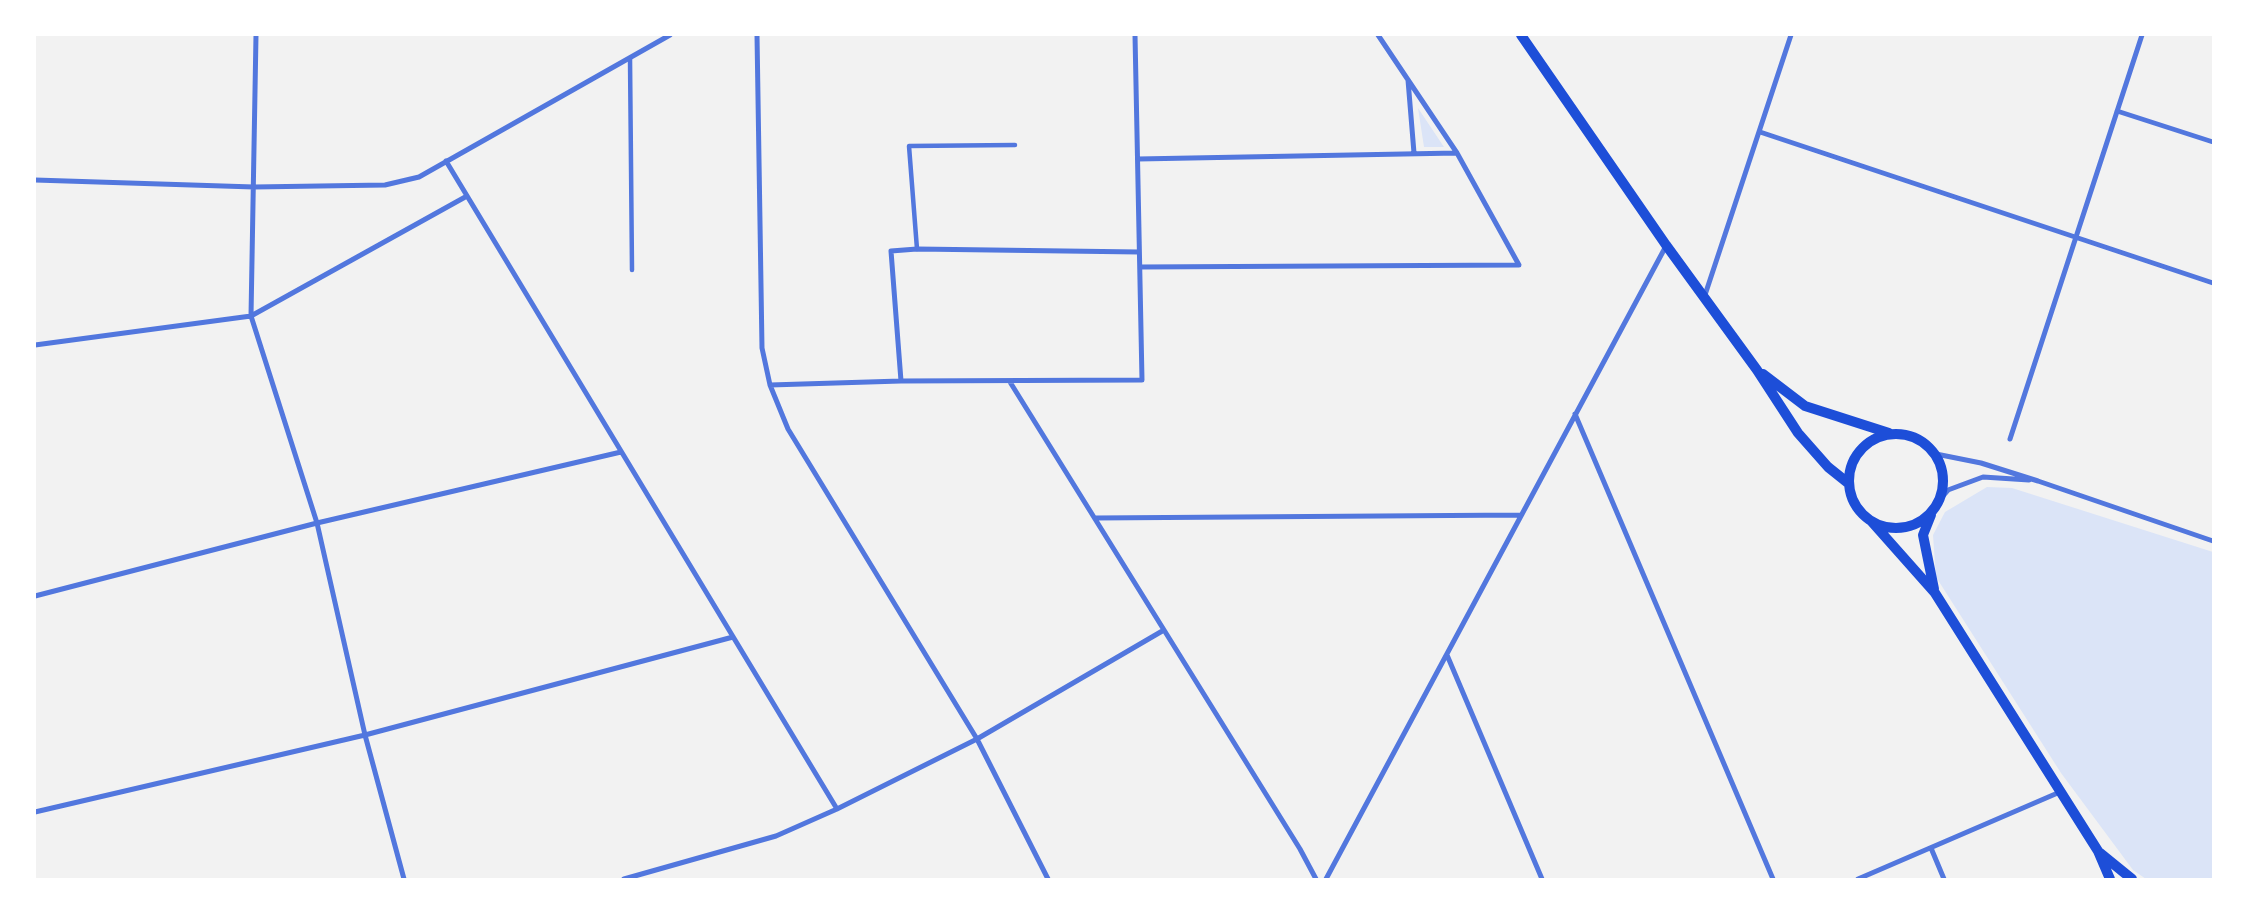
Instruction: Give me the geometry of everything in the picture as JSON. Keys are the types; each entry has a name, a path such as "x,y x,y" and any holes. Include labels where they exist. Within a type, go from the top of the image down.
{"main road":[{"path":"1522,35 1666,245 1757,370 1798,433 1828,467 1848,483"},
{"path":"1757,370 1805,406 1889,433 1916,437 1936,454 1944,474 1942,497 1931,515 1923,535 1928,567 1935,593"},
{"path":"1889,433 1867,442 1852,460 1848,483 1855,506 1872,522 1935,593 2098,851 2110,879"},
{"path":"1872,522 1903,529 1931,515"},
{"path":"2098,851 2132,879"}],"street":[{"path":"256,35 251,316 317,523 365,735 404,879"},
{"path":"35,180 254,187 385,185 419,177 670,35"},
{"path":"757,35 762,348 770,385 788,429 977,738 1048,879"},
{"path":"770,385 901,381 1142,380 1135,35"},
{"path":"1140,267 1519,265 1457,153 1378,35"},
{"path":"1704,298 1791,35"},
{"path":"2010,439 2142,35"},
{"path":"630,58 632,270"},
{"path":"1408,79 1414,152"},
{"path":"2117,110 2213,142"},
{"path":"1760,132 2213,283"},
{"path":"916,249 910,146 1016,145"},
{"path":"1138,160 1414,152 1457,153"},
{"path":"446,162 837,809"},
{"path":"35,345 251,316 467,196"},
{"path":"1326,879 1666,245"},
{"path":"901,381 891,251 916,249 1139,252"},
{"path":"1010,382 1295,840 1316,879"},
{"path":"1575,414 1773,879"},
{"path":"35,596 317,523 621,452"},
{"path":"1936,454 1981,463 2213,541"},
{"path":"1942,497 1948,490 1982,477 2038,481"},
{"path":"1095,518 1522,515"},
{"path":"624,879 776,836 837,809 977,738 1164,630"},
{"path":"35,812 365,735 733,637"},
{"path":"1447,655 1542,879"},
{"path":"1858,879 2060,792"},
{"path":"1931,848 1944,879"},
{"path":"1042,879 1045,873"}],"shaded area":[{"path":"1418,108 1444,147 1424,147"},
{"path":"1987,487 2012,488 2213,552 2213,879 2146,879 2133,870 2061,773 1936,577 1933,535 1945,512"}]}
